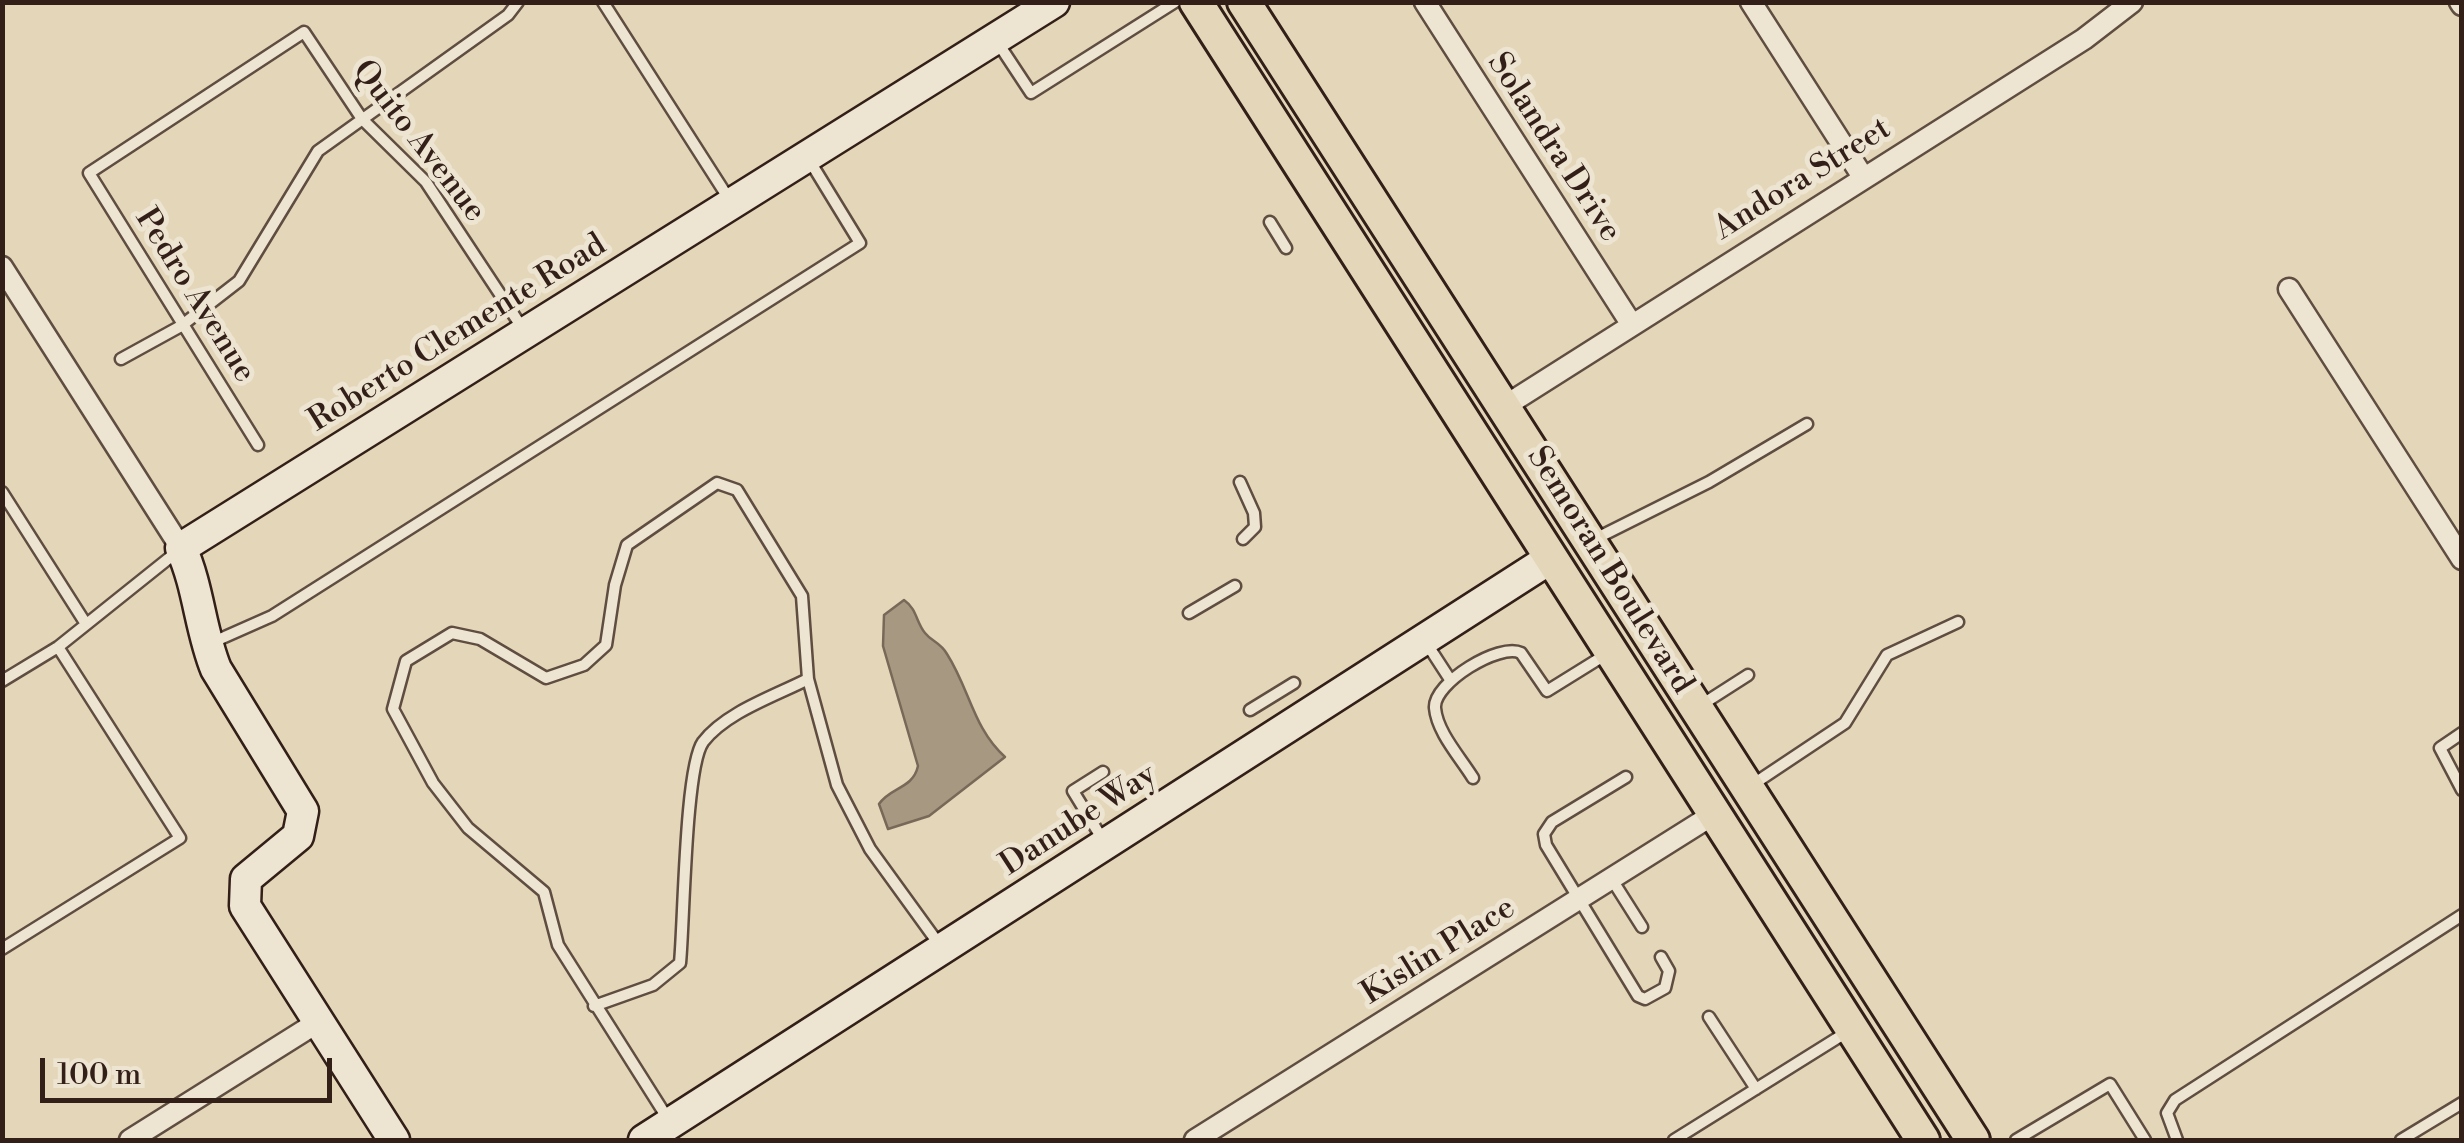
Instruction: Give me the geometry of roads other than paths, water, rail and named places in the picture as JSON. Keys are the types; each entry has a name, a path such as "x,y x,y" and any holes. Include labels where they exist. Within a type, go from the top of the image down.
{"main road":[{"name":"Semoran Boulevard","path":"1196,2 1923,1140"},
{"name":"Semoran Boulevard","path":"1244,2 1972,1140"},
{"path":"1520,510 1550,536 1568,542 1590,541"},
{"path":"1551,558 1596,570 1622,592"}],"street":[{"name":"Roberto Clemente Road","path":"182,548 1054,2"},
{"name":"Solandra Drive","path":"1424,2 1632,325"},
{"path":"1750,2 1863,176"},
{"name":"Andora Street","path":"1504,406 2084,39 2132,2"},
{"path":"2,266 182,548 202,606 206,645 303,811 298,836 252,871 242,894 394,1140"},
{"path":"2289,289 2462,560"},
{"name":"Danube Way","path":"644,1140 1551,558"},
{"name":"Kislin Place","path":"1196,1140 1714,814"},
{"path":"130,1140 318,1022"}],"lane":[{"path":"121,358 181,326 239,280 318,151 508,15 518,2"},
{"path":"603,2 732,204"},
{"path":"996,39 1030,94 1175,2"},
{"name":"Quito Avenue","path":"88,173 304,32 362,119 426,182 526,334"},
{"path":"206,645 272,616 860,243 807,157"},
{"name":"Pedro Avenue","path":"88,173 258,444"},
{"path":"1270,222 1286,248"},
{"path":"1590,541 1709,482 1808,424"},
{"path":"1240,482 1254,513 1255,527 1243,539"},
{"path":"671,1124 558,945 544,892 468,828 433,784 394,709 406,662 452,633 480,639 546,678 584,665 606,645 615,585 627,545 717,484 737,490 802,596 808,679 837,785 870,848 944,950"},
{"path":"2,492 86,624"},
{"path":"2,681 58,647 182,548"},
{"path":"1189,613 1234,586"},
{"path":"1747,788 1845,723 1887,655 1958,622"},
{"path":"1424,640 1451,681"},
{"path":"2,949 180,838 58,647"},
{"path":"1473,778 1438,722 1434,703 1439,690 1474,665 1514,649 1546,691 1610,652"},
{"path":"1696,708 1748,675"},
{"path":"594,1006 653,985 680,964 694,776 701,744 722,725 808,679"},
{"path":"1250,710 1294,683"},
{"path":"2462,734 2440,748 2440,756 2462,790"},
{"path":"1104,772 1073,791 1106,846"},
{"path":"1626,777 1552,822 1544,834 1546,844 1638,996 1653,996 1669,979 1660,957"},
{"path":"1611,878 1642,927"},
{"path":"2177,1140 2167,1112 2175,1100 2462,915"},
{"path":"1709,1017 1756,1089"},
{"path":"1674,1140 1852,1029"},
{"path":"2016,1140 2110,1084 2145,1140"},
{"path":"2401,1140 2462,1104"}]}
